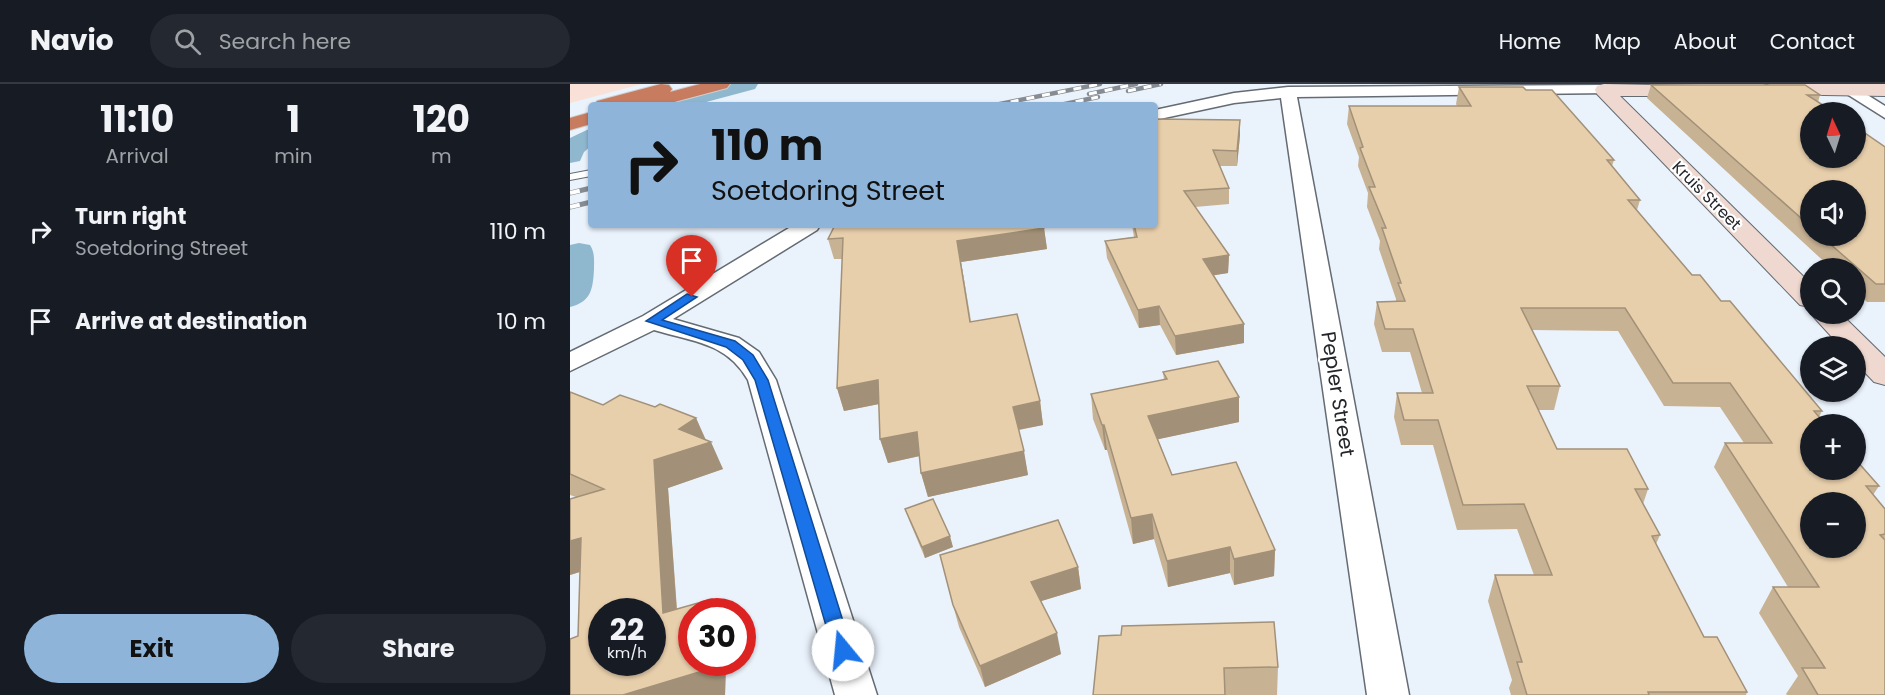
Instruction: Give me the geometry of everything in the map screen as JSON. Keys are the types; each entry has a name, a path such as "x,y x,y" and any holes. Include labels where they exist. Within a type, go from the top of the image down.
{"highway":[{"path":"615,102 683,84"},
{"path":"652,102 721,84"},
{"path":"570,114 588,109"},
{"path":"570,124 588,119"}],"street":[{"path":"1845,87 1885,113"},
{"path":"1756,90 1845,87 1885,90"},
{"name":"Kruis Street","path":"1604,90 1800,289"},
{"path":"1158,114 1234,98 1288,92 1710,90"},
{"name":"Pepler Street","path":"1288,92 1388,695"},
{"path":"570,363 652,321 804,228"},
{"path":"652,321 730,344 749,358 762,380 856,695"},
{"path":"1835,324 1885,375"}],"lane":[{"path":"570,177 588,174"}],"shaded area":[{"path":"570,84 642,84 570,103"}],"building":[{"path":"1651,85 1805,85 1820,95 1807,95 1818,102 1800,102 1800,168 1866,168 1866,134 1885,147 1885,284 1876,284 1866,275 1866,258 1846,258 1832,246 1866,246 1866,180 1800,180 1800,217"},
{"path":"1459,87 1523,87 1526,90 1552,90 1614,160 1607,160 1640,200 1628,200 1692,275 1700,275 1721,301 1730,301 1800,385 1800,402 1814,402 1822,411 1814,411 1817,414 1800,414 1800,480 1866,480 1866,471 1879,486 1866,486 1885,509 1885,534 1880,535 1885,540 1885,695 1818,695 1802,668 1825,668 1773,587 1819,587 1800,558 1866,558 1866,492 1800,492 1800,558 1725,443 1772,443 1730,383 1673,383 1625,308 1521,308 1560,386 1527,386 1557,449 1627,449 1648,489 1635,489 1660,535 1652,536 1704,637 1717,637 1747,692 1527,695 1517,662 1522,662 1495,575 1552,575 1524,504 1463,505 1438,420 1404,420 1397,393 1433,393 1413,329 1385,329 1377,302 1405,301 1382,228 1386,228 1369,187 1375,187 1360,148 1363,147 1349,106 1471,106"},
{"path":"1158,119 1240,120 1237,151 1213,150 1229,188 1184,191 1229,255 1203,259 1244,324 1175,336 1159,306 1138,310 1105,241 1137,237 1135,228 1158,228"},
{"path":"834,228 1044,228 957,241 970,322 1017,314 1040,401 1013,407 1024,451 921,473 917,432 880,439 878,380 837,388 843,238 828,239"},
{"path":"1218,361 1239,397 1148,416 1172,475 1236,462 1275,550 1234,559 1230,547 1167,561 1152,514 1131,518 1104,425 1102,425 1091,394 1167,379 1163,372"},
{"path":"570,392 603,405 620,395 655,407 660,404 696,418 679,429 711,442 654,460 662,598 588,598 588,676 666,676 666,612 678,609 678,676 686,676 623,695 570,695 570,639 578,636 581,538 570,541 570,499 604,489 570,474"},
{"path":"933,499 950,536 922,547 905,509"},
{"path":"1058,520 1078,567 1031,582 1057,633 980,666 953,605 940,555"},
{"path":"1274,622 1278,667 1224,668 1225,695 1093,695 1099,636 1121,635 1122,626"}],"waterway":[{"path":"681,102 747,84"},
{"path":"571,156 571,149 588,137"},
{"path":"570,297 576,291 579,252"}],"railway":[{"path":"1010,102 1100,84"},
{"path":"1089,94 1136,84"},
{"path":"1128,91 1161,84"},
{"path":"1074,102 1098,97"},
{"path":"570,193 588,189"},
{"path":"570,207 588,203"}],"route":[{"path":"692,297 652,321 730,344 749,358 762,380 843,650"}]}
